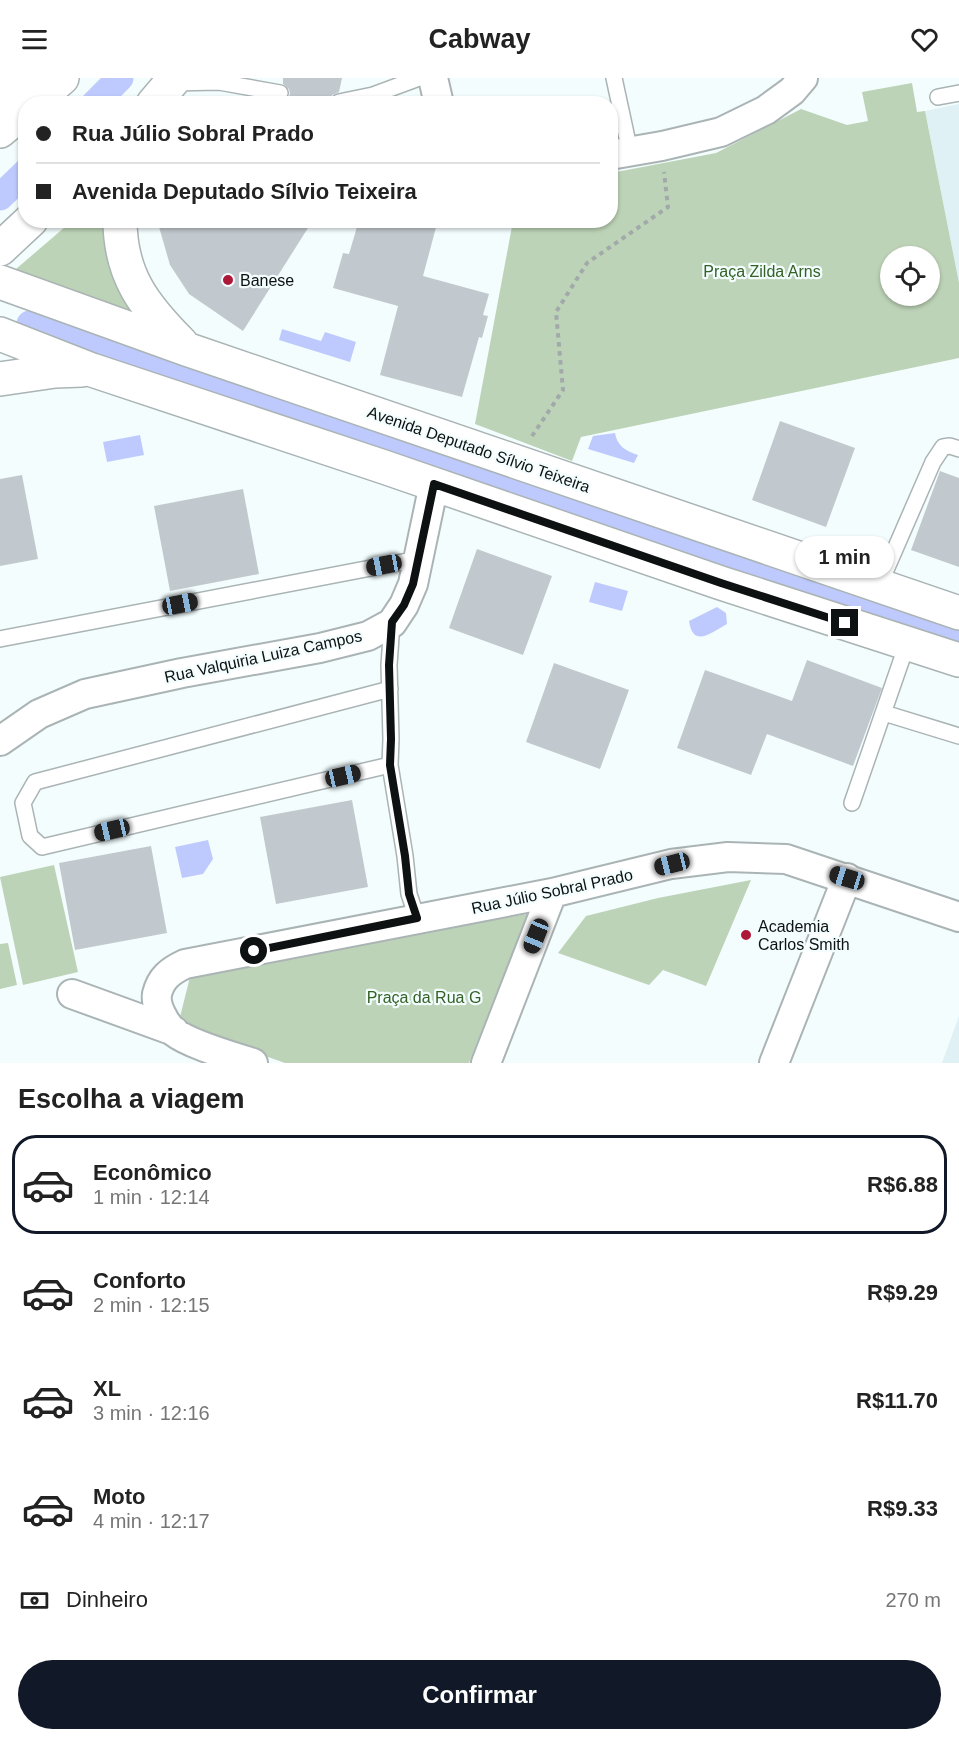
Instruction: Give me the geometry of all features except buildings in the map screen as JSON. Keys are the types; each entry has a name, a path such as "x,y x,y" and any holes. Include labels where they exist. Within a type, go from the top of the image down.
{"main road":[{"path":"0,94 20,87 35,78"},
{"path":"41,96 62,78"},
{"path":"0,131 18,116"},
{"path":"0,249 22,228"},
{"path":"120,228 120,240 127,271 140,295 156,318 186,348"},
{"name":"Avenida Deputado Sílvio Teixeira","path":"0,282 959,613"},
{"path":"0,334 92,370 721,583 959,660"},
{"path":"0,379 55,371 92,370"}],"street":[{"path":"432,78 437,96"},
{"path":"620,153 722,132 766,110 792,91 804,78"},
{"name":"Rua Valquiria Luiza Campos","path":"0,741 39,714 85,694 182,673 320,648 368,636 392,622 404,605 413,584 434,484"},
{"name":"Rua Júlio Sobral Prado","path":"174,1031 159,1011 156,997 169,972 185,964 552,893 672,864 728,857 786,860 847,878 959,917"},
{"path":"774,1063 847,878"},
{"path":"486,1063 552,893"},
{"path":"72,994 253,1063"}],"lane":[{"path":"368,96 419,78"},
{"path":"614,78 615,96"},
{"path":"167,88 219,82 280,93"},
{"path":"938,97 959,93"},
{"path":"618,128 620,153"},
{"path":"879,586 933,462 943,447 950,446 959,449"},
{"path":"0,639 418,559"},
{"path":"392,622 389,665 390,765 409,894 417,918"},
{"path":"852,803 907,644"},
{"path":"390,689 35,782 23,803 30,836 42,847 390,765"},
{"path":"884,713 959,736"}],"path":[{"path":"514,461 563,390 556,312 587,263 668,207 662,146"}],"shaded area":[{"path":"959,104 959,283 925,111"},
{"path":"959,1016 959,1063 942,1063"}],"green space":[{"name":"Praça Zilda Arns","path":"912,83 917,112 925,111 959,283 959,358 581,437 572,461 475,424 512,228 618,228 618,172 716,153 801,109 847,125 868,121 862,92"},
{"path":"64,228 130,228 167,330 9,275"},
{"path":"54,865 78,972 23,985 0,877"},
{"path":"751,880 706,986 663,970 649,985 558,953 586,916 658,898"},
{"name":"Praça da Rua G","path":"528,914 469,1063 285,1063 178,1025 192,969"},
{"path":"8,943 17,985 0,989 0,944"}],"water":[{"path":"282,329 321,341 325,332 356,342 350,362 279,340"},
{"path":"615,433 623,447 638,455 634,463 588,449 593,436"},
{"path":"140,435 144,455 107,462 103,442"},
{"path":"595,582 628,591 622,611 589,602"},
{"path":"717,607 726,613 727,624 704,636 695,634 689,621"},
{"path":"208,840 213,859 203,874 182,878 175,847"}],"waterway":[{"path":"102,96 120,78"},
{"path":"0,197 18,180"},
{"path":"30,324 143,363 441,456 959,632"}],"place":[{"name":"Banese","path":"228,280"},
{"name":"Academia Carlos Smith","path":"746,935"}],"route":[{"path":"254,951 417,918 409,894 390,765 389,665 392,622 404,605 413,584 434,484 721,583 845,623"}]}
